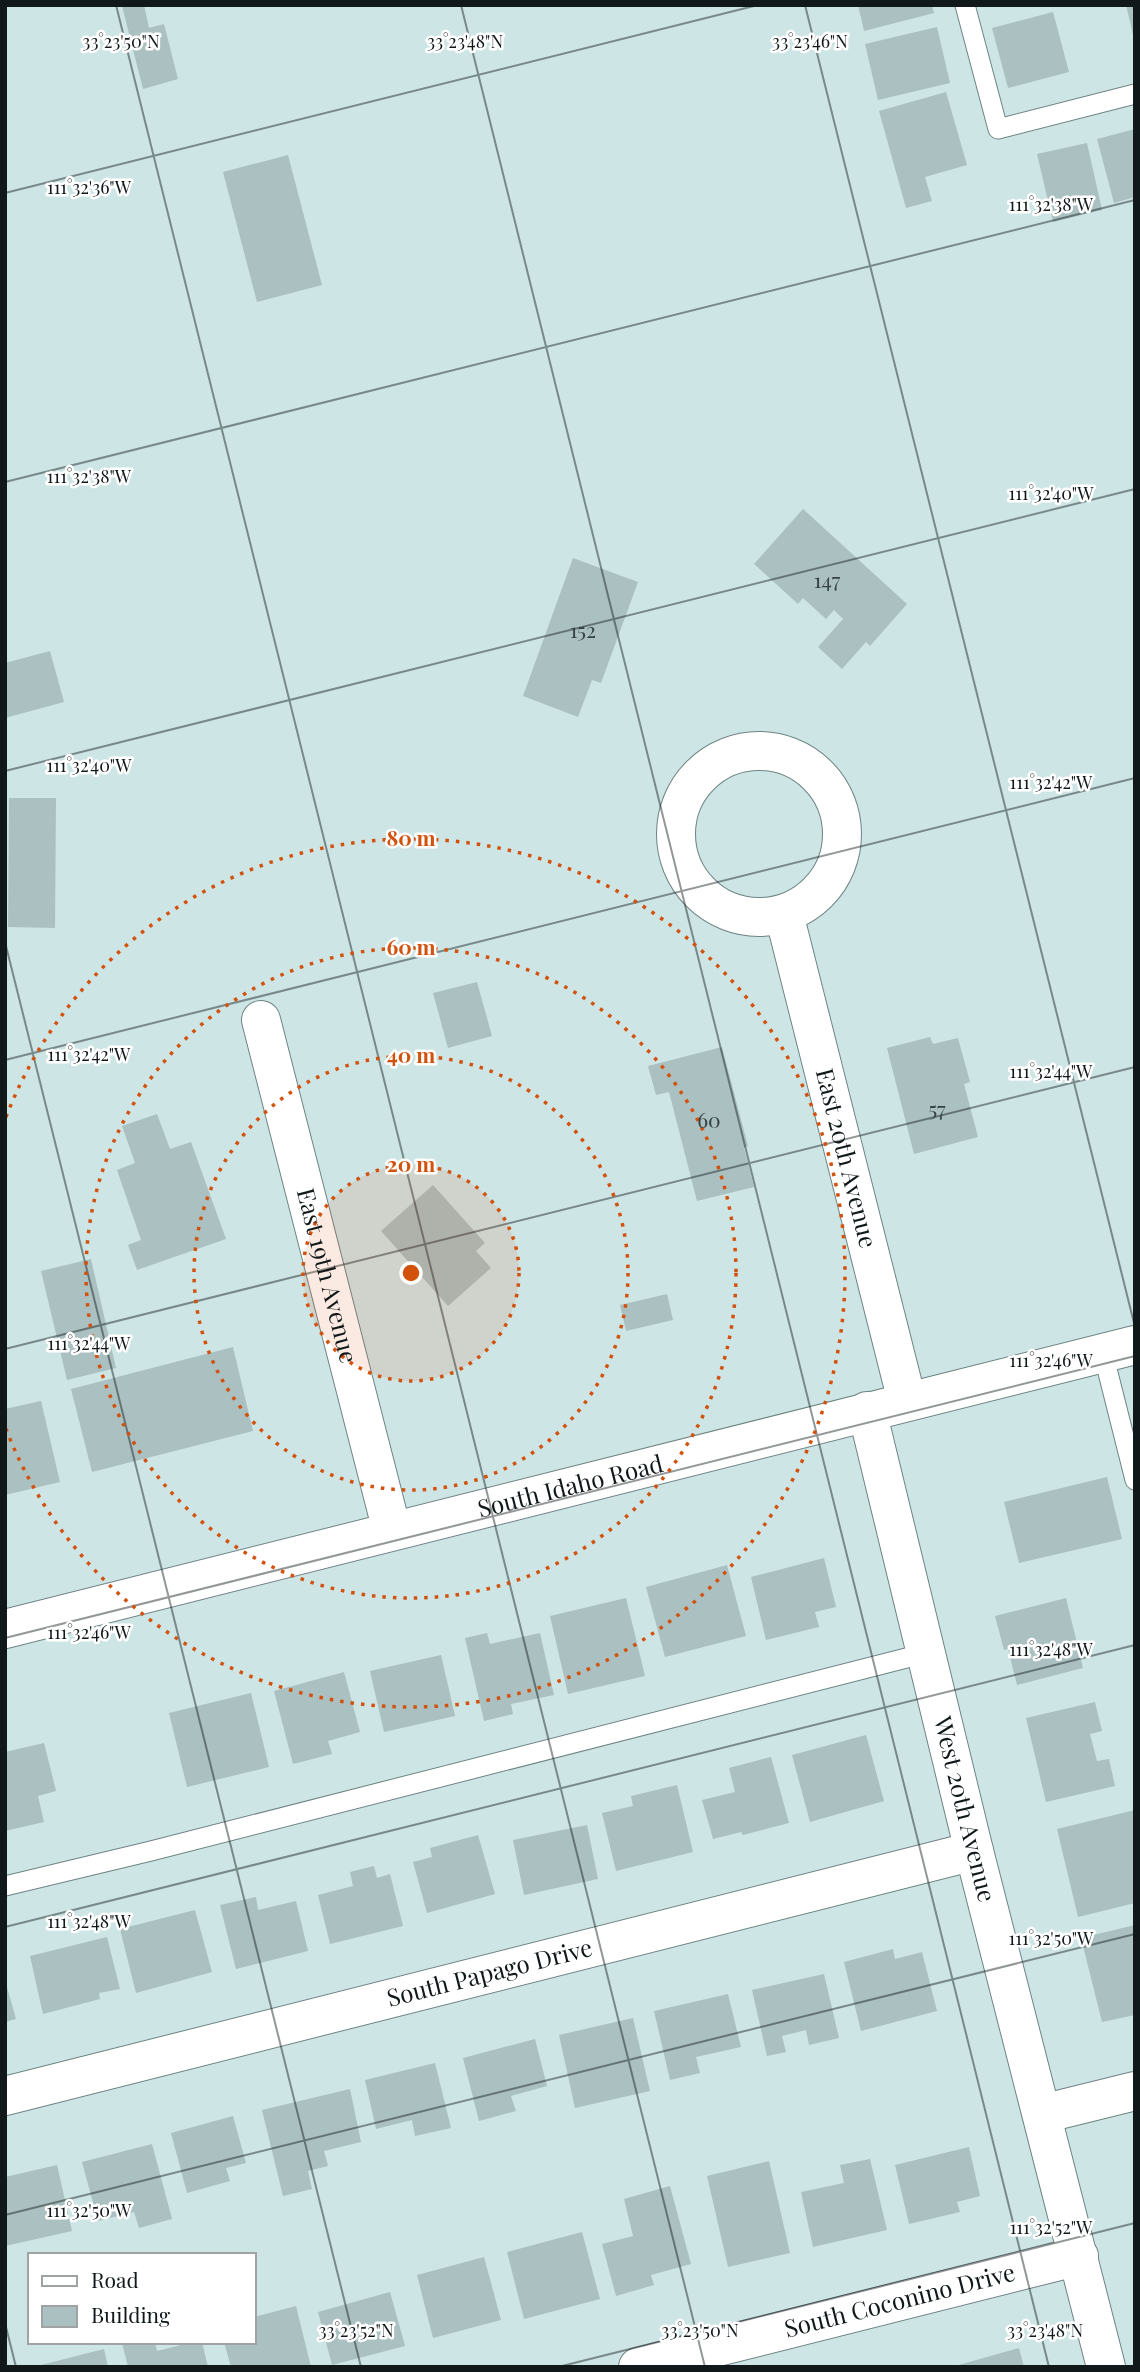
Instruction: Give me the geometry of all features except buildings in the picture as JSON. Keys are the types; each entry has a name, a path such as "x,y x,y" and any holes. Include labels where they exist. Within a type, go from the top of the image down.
{"street":[{"path":"750,751 778,752 803,762 824,780 838,804 843,831 840,858 828,883 809,902 785,914 757,918 729,912 706,899 688,877 678,852 676,823 684,797 701,774 723,758 750,751"},
{"name":"East 20th Avenue","path":"785,914 906,1401"},
{"name":"East 19th Avenue","path":"261,1020 392,1531"},
{"name":"South Idaho Road","path":"5,1629 1119,1349"},
{"name":"West 20th Avenue","path":"867,1411 974,1851 1106,2367"},
{"name":"South Papago Drive","path":"5,2096 974,1851"},
{"path":"1042,2115 1135,2091"},
{"name":"South Coconino Drive","path":"638,2367 1079,2256"}],"lane":[{"path":"965,5 998,129 1135,94"},
{"path":"1119,1349 1135,1480"},
{"path":"5,1886 926,1653"}]}
